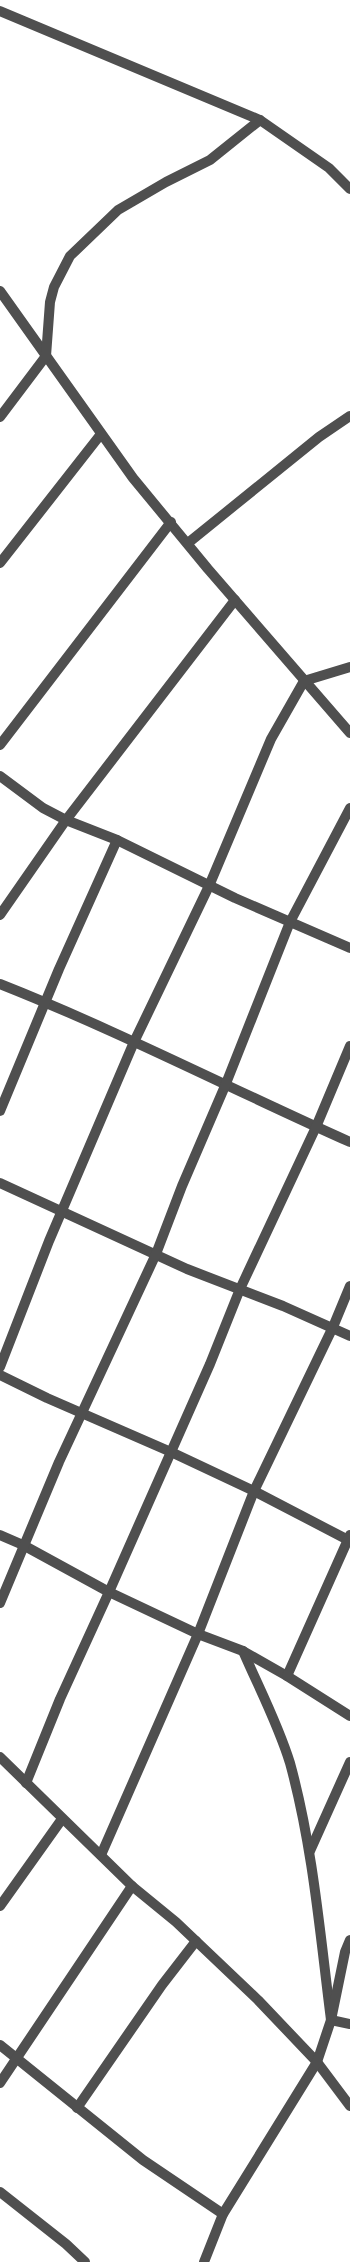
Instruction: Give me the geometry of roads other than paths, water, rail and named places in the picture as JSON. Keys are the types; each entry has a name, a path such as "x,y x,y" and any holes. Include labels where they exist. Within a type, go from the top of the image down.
{"street":[{"path":"0,11 260,120 328,168 350,189"},
{"path":"0,417 46,356 50,302 54,287 70,256 118,210 166,182 210,160 260,120"},
{"path":"0,292 134,478 304,682 350,733"},
{"path":"188,543 319,437 350,416"},
{"path":"0,563 101,434"},
{"path":"0,745 171,522"},
{"path":"0,915 66,820 235,600"},
{"path":"0,1367 44,1254 134,1042 209,886 271,738 304,682 350,667"},
{"path":"0,776 43,808 66,820 117,840 209,886 350,948"},
{"path":"0,1602 56,1468 156,1254 182,1186 225,1086 290,922 350,808"},
{"path":"0,1111 62,963 117,840"},
{"path":"0,984 134,1042 225,1086 350,1142"},
{"path":"26,1783 60,1700 171,1452 240,1290 316,1127 350,1046"},
{"path":"0,1183 156,1254 240,1290 333,1327 350,1336"},
{"path":"102,1855 198,1634 254,1491 333,1327 350,1286"},
{"path":"0,1374 82,1414 171,1452 254,1491 349,1539 287,1676"},
{"path":"0,1535 23,1545 109,1592 198,1634 243,1651 287,1676 350,1716"},
{"path":"243,1651 280,1734 290,1763 310,1850 331,2020"},
{"path":"0,1758 62,1819 102,1855 132,1886 196,1941 258,2000 317,2062 350,2107"},
{"path":"310,1850 350,1762"},
{"path":"0,1906 62,1819"},
{"path":"0,2083 132,1886"},
{"path":"204,2262 223,2214 317,2062 331,2020 345,1952 350,1940"},
{"path":"77,2108 162,1985 196,1941"},
{"path":"331,2020 350,2024"},
{"path":"0,2045 143,2160 223,2214"},
{"path":"0,2192 66,2244 85,2262"}]}
